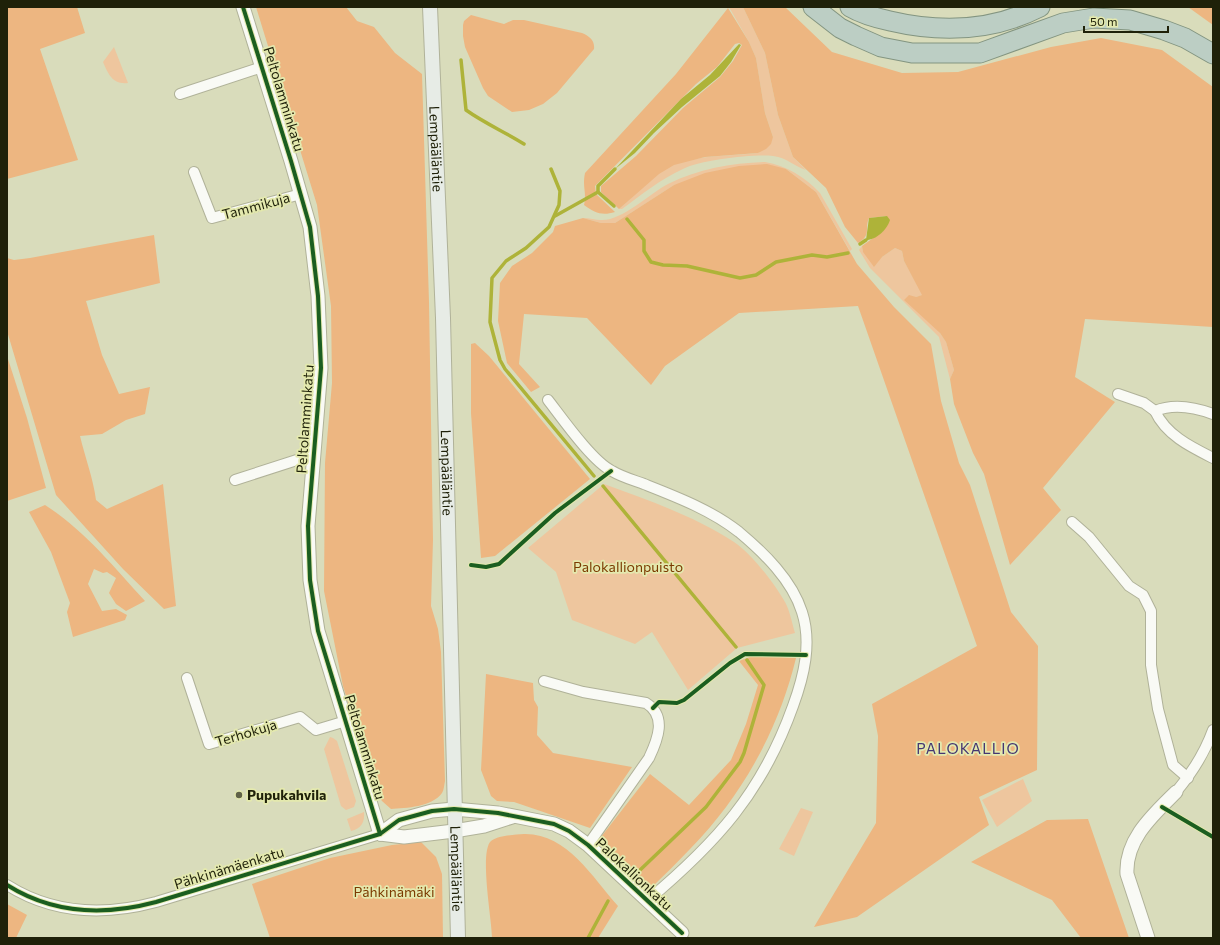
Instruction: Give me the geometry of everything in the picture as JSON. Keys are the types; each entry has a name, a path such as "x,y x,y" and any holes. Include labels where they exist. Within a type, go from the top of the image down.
{"highway":[{"path":"813,7 840,28 856,36 881,47 912,53 980,53 1063,23 1094,18 1130,20 1164,30 1185,38 1213,54"},
{"path":"850,7 916,27 952,29 993,25 1021,17 1040,7"}],"main road":[{"name":"Lempääläntie","path":"430,7 443,318 454,831 458,938"}],"street":[{"name":"Peltolamminkatu","path":"243,7 310,227 321,336 321,368 308,526 310,580 318,631 380,834"},
{"path":"180,94 262,67"},
{"name":"Tammikuja","path":"194,172 212,218 301,194"},
{"path":"1118,394 1144,403 1156,411 1161,422 1172,435 1213,458"},
{"name":"Palokallionkatu","path":"548,400 583,443 611,471 700,508 738,532 773,564 784,578 793,592 802,612 806,632 806,655 803,675 785,728 772,757 757,784 710,843 686,868 647,901"},
{"path":"1156,411 1167,406 1179,406 1213,414"},
{"path":"234,480 303,458 314,460"},
{"path":"1072,522 1089,537 1129,586 1143,595 1151,611 1151,665 1158,708 1173,765 1188,778"},
{"name":"Terhokuja","path":"188,678 209,744 300,717 316,730 346,721"},
{"path":"544,681 583,692 638,701 653,708 657,716 658,731 656,743 649,758 588,845"},
{"path":"1148,938 1127,874 1127,862 1133,842 1138,833 1188,778 1207,745 1213,730"},
{"name":"Palokallionkatu","path":"454,809 498,813 526,818 554,824 569,831 588,845 682,933"},
{"name":"Pähkinämäenkatu","path":"7,885 31,898 64,909 99,911 126,909 156,902 380,834 399,820 432,811 454,809"},
{"name":"Palokallionkatu","path":"454,831 484,826 512,816"},
{"name":"Pähkinämäenkatu","path":"380,834 404,837 454,831"}],"green space":[{"path":"7,7 77,7 85,33 40,49 78,160 7,179"},
{"path":"256,7 346,7 357,21 374,27 395,53 422,74 429,302 433,540 431,606 438,629 441,652 445,781 443,792 438,798 418,806 391,809 382,801 375,791 343,686 324,591 325,463 332,383 331,306 317,205"},
{"path":"729,7 743,7 765,53 778,115 793,157 806,170 773,156 740,157 714,160 691,166 675,173 622,209 619,209 660,172 668,167 685,161 706,157 758,153 773,137 765,113 756,58 749,42"},
{"path":"743,7 785,7 832,52 902,73 958,72 1051,47 1101,38 1162,50 1213,87 1213,327 1085,319 1075,377 1115,402 1043,488 1061,510 1010,565 984,474 973,453 954,404 950,379 954,370 946,342 940,333 904,300 909,295 916,297 922,295 904,261 902,251 895,248 882,257 874,267 863,252 862,246 883,231 887,216 869,218 865,237 858,243 845,227 826,188 793,157 778,115 765,53"},
{"path":"1188,7 1213,7 1213,25"},
{"path":"728,8 749,42 756,58 765,113 773,137 771,144 766,149 758,153 705,157 674,165 659,174 619,209 601,192 601,186 636,156 683,108 720,77 733,61 742,45 739,43 735,44 717,67 696,84 595,186 596,194 615,212 602,214 584,205 585,173 676,74"},
{"path":"471,15 504,24 513,20 524,20 582,33 594,43 594,49 557,93 543,104 529,110 512,112 488,96 465,47 463,25 464,21"},
{"path":"114,47 128,83 118,82 112,78 103,62"},
{"path":"765,162 788,169 802,177 820,193 852,249 850,251 816,192 786,169 674,185 615,223 601,223 583,218 601,220 618,216 661,188 691,174 728,165"},
{"path":"767,164 786,169 816,192 857,264 894,307 931,344 941,401 959,463 970,485 1011,612 1038,646 1037,770 979,797 989,825 857,917 814,927 876,823 878,736 872,704 977,646 858,306 739,313 665,366 651,385 587,318 524,314 519,364 540,387 531,392 507,363 498,321 500,283 512,266 532,253 553,232 555,226 583,218 601,223 615,223 674,185 705,173 739,166"},
{"path":"154,235 160,283 86,301 102,355 119,394 150,387 145,414 126,420 102,434 80,436 96,500 107,509 163,484 176,606 164,609 123,569 56,495 7,331 7,258 14,260 30,258"},
{"path":"862,246 863,252 882,257 895,248 902,251 904,261 923,295 916,297 946,342 954,370 950,379 939,337 870,268 859,250"},
{"path":"475,343 489,356 590,479 495,556 481,558 471,413 471,344"},
{"path":"7,356 27,418 46,488 7,501"},
{"name":"Palokallionpuisto","path":"604,484 687,516 741,547 762,569 781,595 788,609 795,633 737,648 688,690 652,632 635,644 572,620 556,572 528,548"},
{"path":"45,505 86,537 145,601 126,611 116,604 109,593 116,578 107,572 103,573 94,569 88,584 102,611 116,609 127,615 125,620 73,637 67,612 70,603 51,552 29,512"},
{"path":"768,656 796,658 780,710 769,736 742,784 727,806 686,854 648,891 601,837 650,774 689,805 731,760 746,724 758,685 739,661 750,657"},
{"path":"486,674 533,683 534,700 538,707 537,735 553,753 632,767 590,828 514,802 497,801 491,796 481,770"},
{"path":"330,737 337,741 356,801 354,807 346,810 341,806 324,749"},
{"path":"1023,779 1032,801 997,827 982,800"},
{"path":"801,808 813,812 794,856 779,849"},
{"path":"364,812 364,819 360,827 351,831 347,819"},
{"path":"1088,819 1129,938 1081,938 1052,900 971,862 1047,820"},
{"path":"524,834 539,836 553,841 566,849 588,870 618,906 598,938 492,938 486,872 488,848 491,841 494,839"},
{"name":"Pähkinämäki","path":"421,842 436,857 442,874 443,938 270,938 252,884 330,858 392,845"},
{"path":"7,904 27,915 16,938 7,938"}],"shaded area":[{"path":"739,44 741,45 731,62 720,76 682,107 635,153 615,169 681,99 710,75"},
{"path":"887,216 890,220 884,231 870,240 866,240 869,218"}],"waterway":[{"path":"461,60 466,110 524,144"},
{"path":"551,169 560,191 559,205 549,227 526,248 506,261 492,278 490,322 500,360 505,369 594,476"},
{"path":"598,192 598,186 615,169"},
{"path":"555,216 598,192 614,206"},
{"path":"627,219 644,240 644,251 651,262 663,265 687,266 740,278 756,275 776,262 812,255 827,257 848,253"},
{"path":"860,244 866,240"},
{"path":"603,486 736,647"},
{"path":"639,871 706,807 740,762 764,685 747,660"},
{"path":"588,938 608,901"}],"cycle path":[{"path":"243,7 310,227 318,296 321,368 308,526 310,580 318,631 380,834"},
{"path":"471,565 486,567 499,564 555,513 611,471"},
{"path":"653,708 659,702 677,703 684,700 730,663 745,654 806,655"},
{"path":"1162,807 1213,837"},
{"path":"7,885 24,895 42,902 79,910 117,909 137,906 156,902 380,834 399,820 432,811 454,809 498,813 554,824 569,831 588,845 682,933"}],"place":[{"name":"Pupukahvila","path":"239,795"}],"district":[{"name":"PALOKALLIO","path":"968,749"}]}
